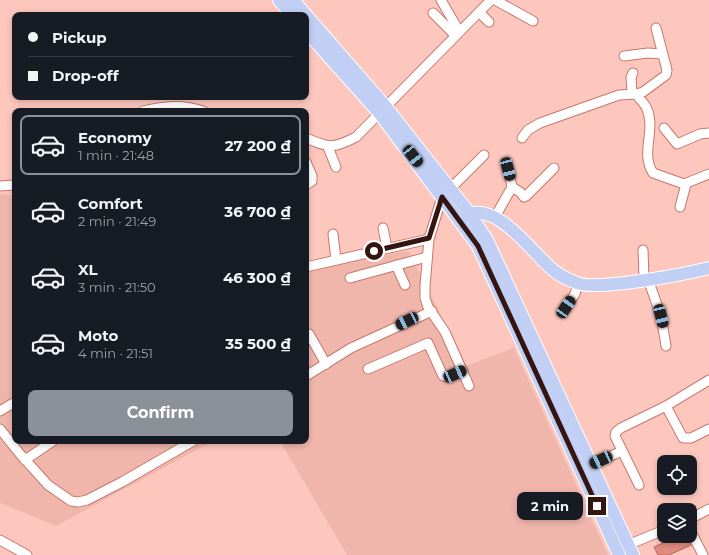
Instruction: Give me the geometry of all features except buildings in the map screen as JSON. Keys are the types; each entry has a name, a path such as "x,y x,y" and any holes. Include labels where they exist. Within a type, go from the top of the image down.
{"main road":[{"path":"279,0 289,12"},
{"path":"293,0 303,12"},
{"path":"309,20 383,111 446,193 470,214 487,240 631,550"},
{"path":"309,34 383,111"},
{"path":"446,193 459,220 478,246 618,552"},
{"path":"459,220 470,214 479,213 495,217 510,228 554,271 578,284 600,285 709,268"}],"street":[{"path":"441,0 457,33"},
{"path":"309,139 328,147 343,143 356,137 491,0"},
{"path":"495,0 533,21"},
{"path":"480,12 489,22"},
{"path":"433,13 457,33"},
{"path":"522,138 528,130 540,123 619,95 634,94 646,90 666,75 667,70 656,28"},
{"path":"624,56 648,53 662,54"},
{"path":"633,73 631,77 634,94 648,109 651,135 647,153 652,171 655,174 686,184 709,174"},
{"path":"160,108 176,105 194,108"},
{"path":"664,128 677,144 700,134 709,133"},
{"path":"328,147 336,167"},
{"path":"469,386 441,323 425,298 429,238 446,193 484,155"},
{"path":"512,187 520,192 524,197 554,168"},
{"path":"309,169 312,176 312,181 309,184"},
{"path":"495,217 512,187 508,169"},
{"path":"680,207 686,184"},
{"path":"0,186 12,185"},
{"path":"383,228 387,248"},
{"path":"333,234 336,260"},
{"path":"309,266 429,238"},
{"path":"643,250 646,279 661,316 666,346"},
{"path":"350,278 428,257"},
{"path":"396,265 405,286"},
{"path":"566,307 575,294 578,284"},
{"path":"309,372 326,364 351,348 432,311"},
{"path":"309,334 326,364"},
{"path":"368,369 428,344 443,376 447,377 462,370"},
{"path":"639,485 614,436 616,432 620,428 666,406 709,380"},
{"path":"0,411 12,404"},
{"path":"666,406 683,438 691,438 709,429"},
{"path":"0,429 12,444"},
{"path":"12,444 48,485 71,501 78,502 87,500 122,482 188,444"},
{"path":"25,460 49,444"},
{"path":"591,465 622,451"},
{"path":"697,516 709,510"},
{"path":"618,552 631,550 657,534"},
{"path":"0,540 27,555"},
{"path":"697,543 703,555"}],"shaded area":[{"path":"0,194 12,196 12,444 207,444 56,526 0,503"},
{"path":"409,251 466,366 514,348 608,555 347,555 282,444 309,444 309,268"}],"route":[{"path":"374,251 429,238 442,197 478,246 597,506"}]}
